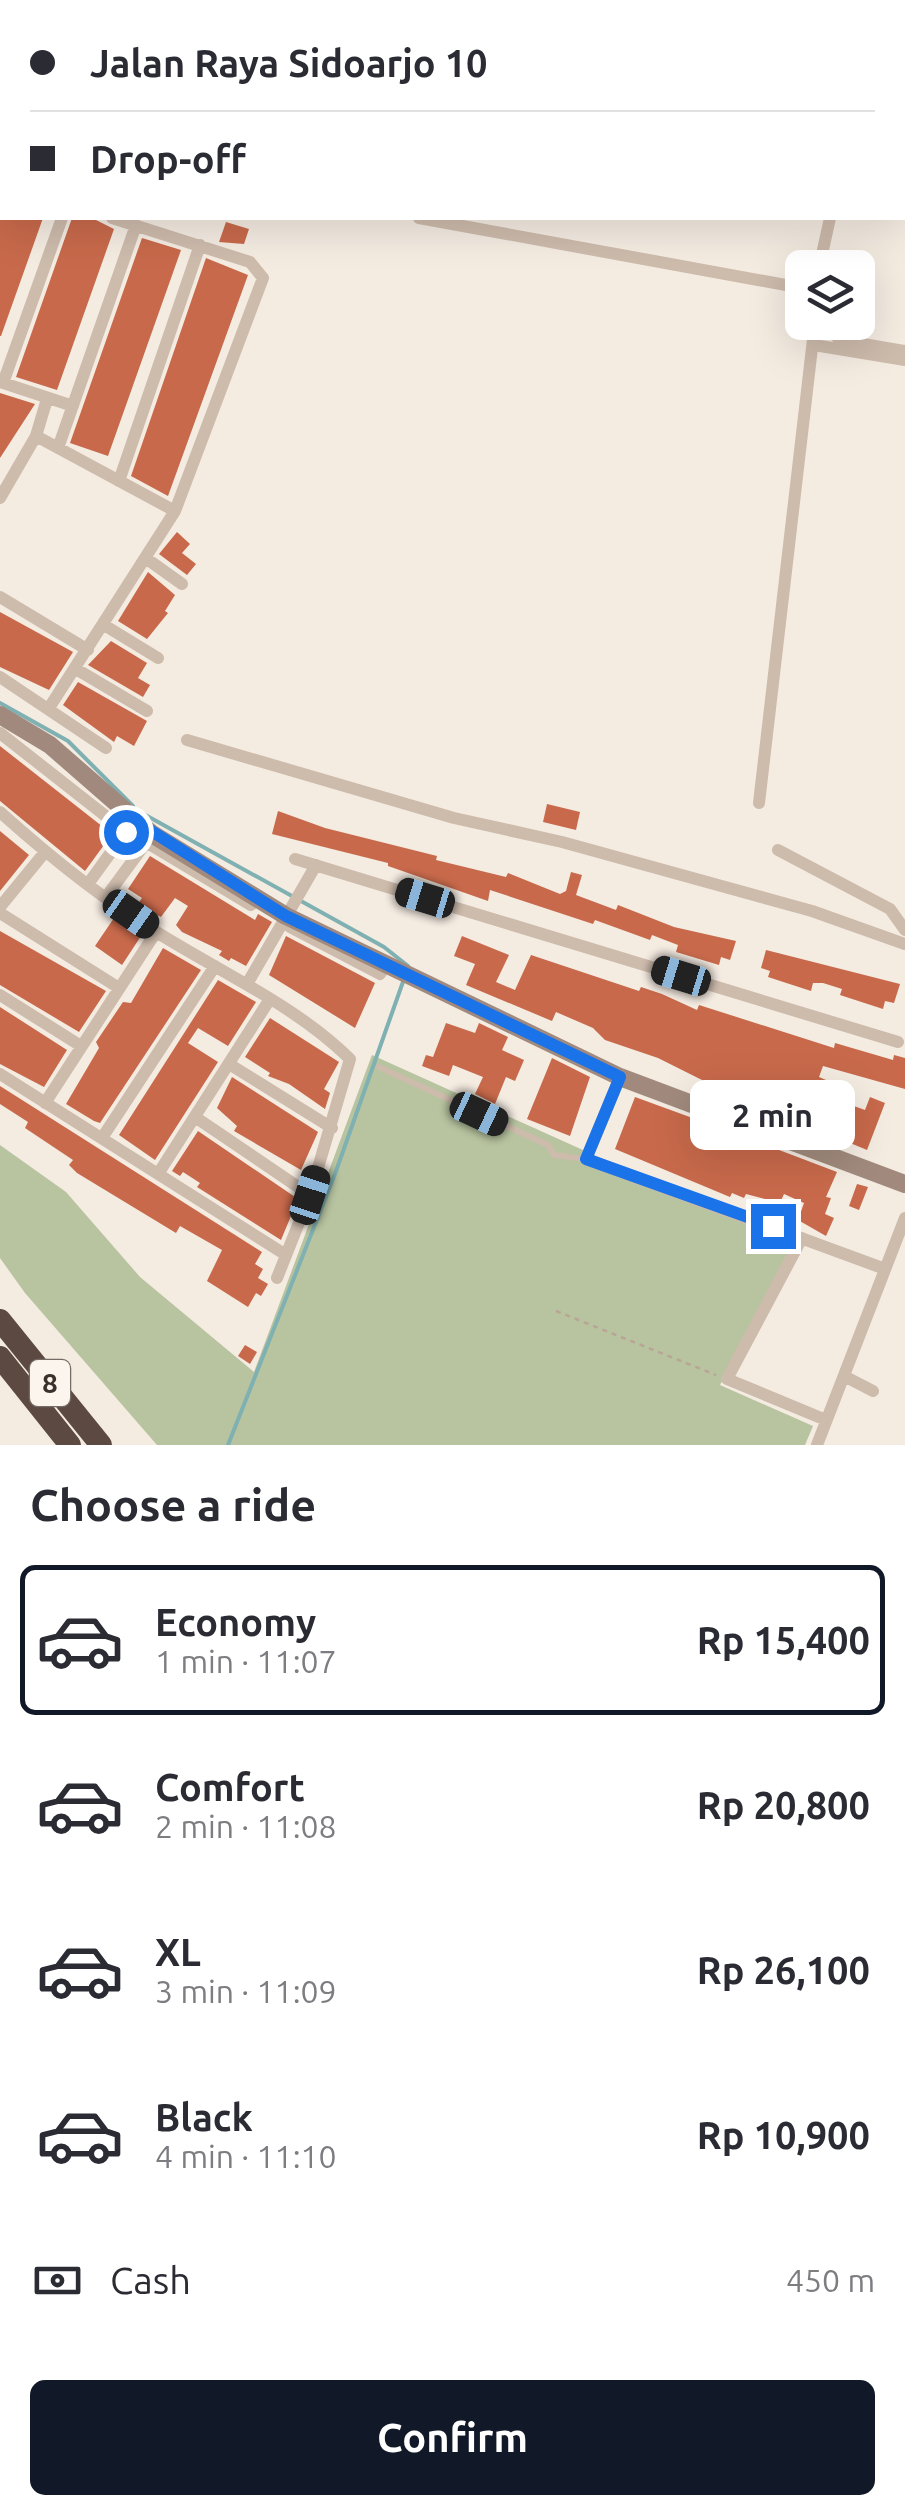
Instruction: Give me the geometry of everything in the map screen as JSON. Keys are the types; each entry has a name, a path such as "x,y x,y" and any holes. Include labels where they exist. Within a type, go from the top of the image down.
{"highway":[{"name":"8","path":"0,1320 100,1445"},
{"name":"8","path":"0,1357 70,1445"}],"street":[{"path":"61,220 2,383 73,406"},
{"path":"49,708 175,511 263,278 255,264 119,220"},
{"path":"429,220 785,285"},
{"path":"824,250 830,220"},
{"path":"58,448 136,225"},
{"path":"120,481 200,245"},
{"path":"759,803 815,340"},
{"path":"840,340 905,350"},
{"path":"814,345 905,360"},
{"path":"0,498 36,436 47,398"},
{"path":"36,436 175,511"},
{"path":"147,560 182,584"},
{"path":"0,597 88,650"},
{"path":"104,625 158,658"},
{"path":"76,669 147,711"},
{"path":"0,677 106,748"},
{"path":"2,725 50,745 130,826 149,838 286,916 388,968 620,1077 905,1184"},
{"path":"187,740 454,818 562,842 812,911 905,944"},
{"path":"0,812 106,897 156,932 270,998 350,1059 310,1195 277,1278"},
{"path":"88,884 130,826"},
{"path":"106,897 149,838"},
{"path":"778,850 890,909 905,930"},
{"path":"46,852 0,910 119,988"},
{"path":"295,859 898,1042"},
{"path":"248,984 316,865"},
{"path":"45,1102 156,932"},
{"path":"102,1138 215,966"},
{"path":"0,995 81,1046"},
{"path":"158,1174 270,998"},
{"path":"229,1064 332,1128"},
{"path":"0,1074 286,1255"},
{"path":"620,1077 586,1159 886,1269"},
{"path":"195,1117 310,1195"},
{"path":"817,1445 905,1218"},
{"path":"802,1238 727,1380 826,1420"},
{"path":"844,1376 873,1391"}],"lane":[{"path":"380,1067 548,1145 554,1156 586,1159"}],"path":[{"path":"556,1311 727,1380"}],"green space":[{"path":"372,1055 794,1245 720,1385 813,1426 805,1445 157,1445 25,1293 0,1258 0,1145 66,1192 140,1277 254,1372"}],"building":[{"path":"0,220 42,220 1,336"},
{"path":"71,220 96,220 114,229 57,390 16,377"},
{"path":"226,222 249,229 244,244 219,242"},
{"path":"142,238 181,250 108,456 70,443"},
{"path":"206,258 248,275 168,496 131,476"},
{"path":"0,393 35,404 0,458"},
{"path":"177,532 190,544 182,553 196,564 187,575 159,554"},
{"path":"148,572 175,595 165,611 168,613 147,639 118,621"},
{"path":"0,612 73,652 49,690 0,667"},
{"path":"111,641 147,663 138,678 150,685 143,697 88,665"},
{"path":"78,682 147,721 134,746 117,736 114,742 63,705"},
{"path":"0,746 112,834 85,871 0,801"},
{"path":"547,804 580,812 576,830 543,822"},
{"path":"278,811 325,828 437,856 436,860 506,877 508,873 560,894 566,891 571,872 582,875 576,895 616,910 618,905 674,927 736,941 730,960 721,957 719,965 676,952 678,945 652,935 650,940 490,890 488,901 388,863 272,834"},
{"path":"0,831 29,855 0,891"},
{"path":"150,856 255,920 258,914 272,922 246,966 231,958 229,961 219,955 222,951 182,932 176,925 188,906 175,898 161,917 137,905 142,898 128,889"},
{"path":"114,918 141,936 122,965 95,946"},
{"path":"0,931 106,991 79,1032 0,985"},
{"path":"286,936 375,983 355,1028 269,975"},
{"path":"462,936 509,955 496,982 515,990 531,955 639,991 641,987 697,1010 699,1005 834,1048 835,1043 893,1060 894,1055 905,1058 905,1089 823,1066 819,1077 845,1088 840,1101 865,1110 870,1097 885,1103 867,1150 773,1111 771,1117 759,1112 762,1104 728,1093 658,1058 605,1040 593,1028 556,1012 552,1021 466,985 475,964 454,956"},
{"path":"163,948 201,970 100,1123 94,1121 66,1104 99,1048 96,1042 123,1002 131,1003"},
{"path":"766,950 900,984 894,1003 885,1001 883,1009 840,995 842,989 823,983 813,983 811,991 768,977 770,971 761,968"},
{"path":"218,980 256,1002 228,1046 198,1028 188,1043 218,1062 155,1160 119,1135"},
{"path":"0,1007 67,1050 44,1087 0,1064"},
{"path":"270,1018 339,1062 324,1089 330,1093 325,1109 289,1084 268,1076 270,1073 245,1057"},
{"path":"446,1023 475,1033 479,1023 508,1037 502,1050 524,1060 515,1081 506,1077 495,1104 475,1094 483,1077 453,1065 449,1076 422,1066 426,1055 433,1057"},
{"path":"552,1058 590,1077 570,1136 527,1119"},
{"path":"232,1077 318,1132 301,1170 234,1131 237,1126 217,1108"},
{"path":"0,1086 262,1252 255,1264 263,1269 258,1278 268,1284 261,1296 256,1293 248,1307 207,1281 222,1250 180,1226 176,1233 77,1173 69,1165 73,1160 25,1128 28,1122 0,1104"},
{"path":"635,1097 698,1120 694,1130 735,1147 740,1135 837,1172 826,1197 831,1198 825,1214 834,1218 826,1236 798,1220 804,1203 784,1194 780,1203 746,1194 744,1198 732,1193 730,1197 615,1149"},
{"path":"198,1131 298,1199 281,1240 197,1187 200,1183 183,1172 180,1176 172,1171"},
{"path":"857,1184 868,1187 859,1210 849,1206"},
{"path":"245,1345 257,1352 250,1364 238,1356"}],"waterway":[{"path":"0,703 68,741 133,806"},
{"path":"140,812 384,947 408,966"},
{"path":"228,1445 335,1174 404,979"}],"route":[{"path":"126,832 134,820 286,916 506,1026 620,1077 586,1159 773,1226"}]}
